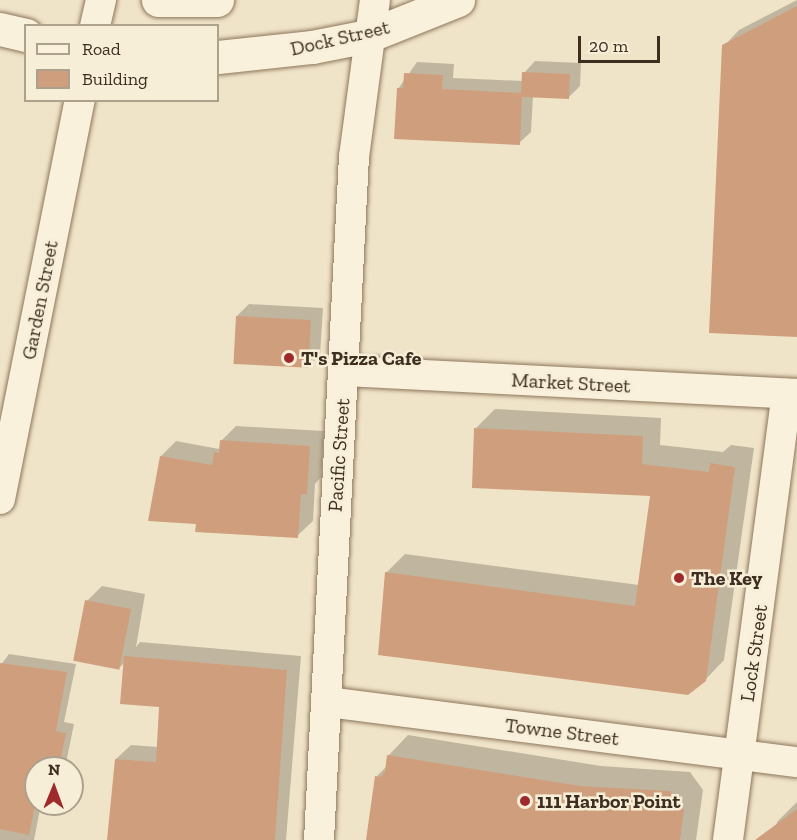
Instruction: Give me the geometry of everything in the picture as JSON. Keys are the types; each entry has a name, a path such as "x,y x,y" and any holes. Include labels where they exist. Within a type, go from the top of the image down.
{"street":[{"path":"95,24 101,0"},
{"path":"158,0 217,0"},
{"name":"Pacific Street","path":"319,840 345,371 354,157 368,36 375,0"},
{"name":"Dock Street","path":"219,57 312,47 368,36 458,0"},
{"path":"0,29 24,35"},
{"name":"Garden Street","path":"0,499 80,102"},
{"name":"Market Street","path":"345,371 792,394"},
{"name":"Lock Street","path":"728,840 792,394"},
{"name":"Towne Street","path":"328,702 797,762"}],"building":[{"path":"797,6 797,337 709,333 722,45"},
{"path":"522,72 570,74 569,99 522,97 520,145 394,139 397,88 403,88 404,73 443,75 442,89 521,93"},
{"path":"236,316 311,320 308,368 233,364"},
{"name":"The Key","path":"474,428 643,436 642,464 709,472 710,463 735,467 706,681 688,695 378,655 385,572 635,606 650,496 472,488"},
{"path":"220,440 310,446 307,494 301,494 298,538 195,532 196,524 148,521 160,456 212,465 214,452 219,453"},
{"path":"85,600 131,609 119,670 73,661"},
{"path":"124,656 287,670 275,840 107,840 115,759 156,762 159,707 120,704"},
{"path":"0,663 67,672 56,731 66,733 61,756 24,756 24,816 33,816 29,835 0,829"},
{"name":"111 Harbor Point","path":"387,755 580,786 670,791 684,810 680,840 366,840 375,776 381,777 385,771"},
{"path":"797,809 797,840 755,840"}],"place":[{"name":"T's Pizza Cafe","path":"289,358"},
{"name":"The Key","path":"679,578"},
{"name":"111 Harbor Point","path":"525,801"}]}
